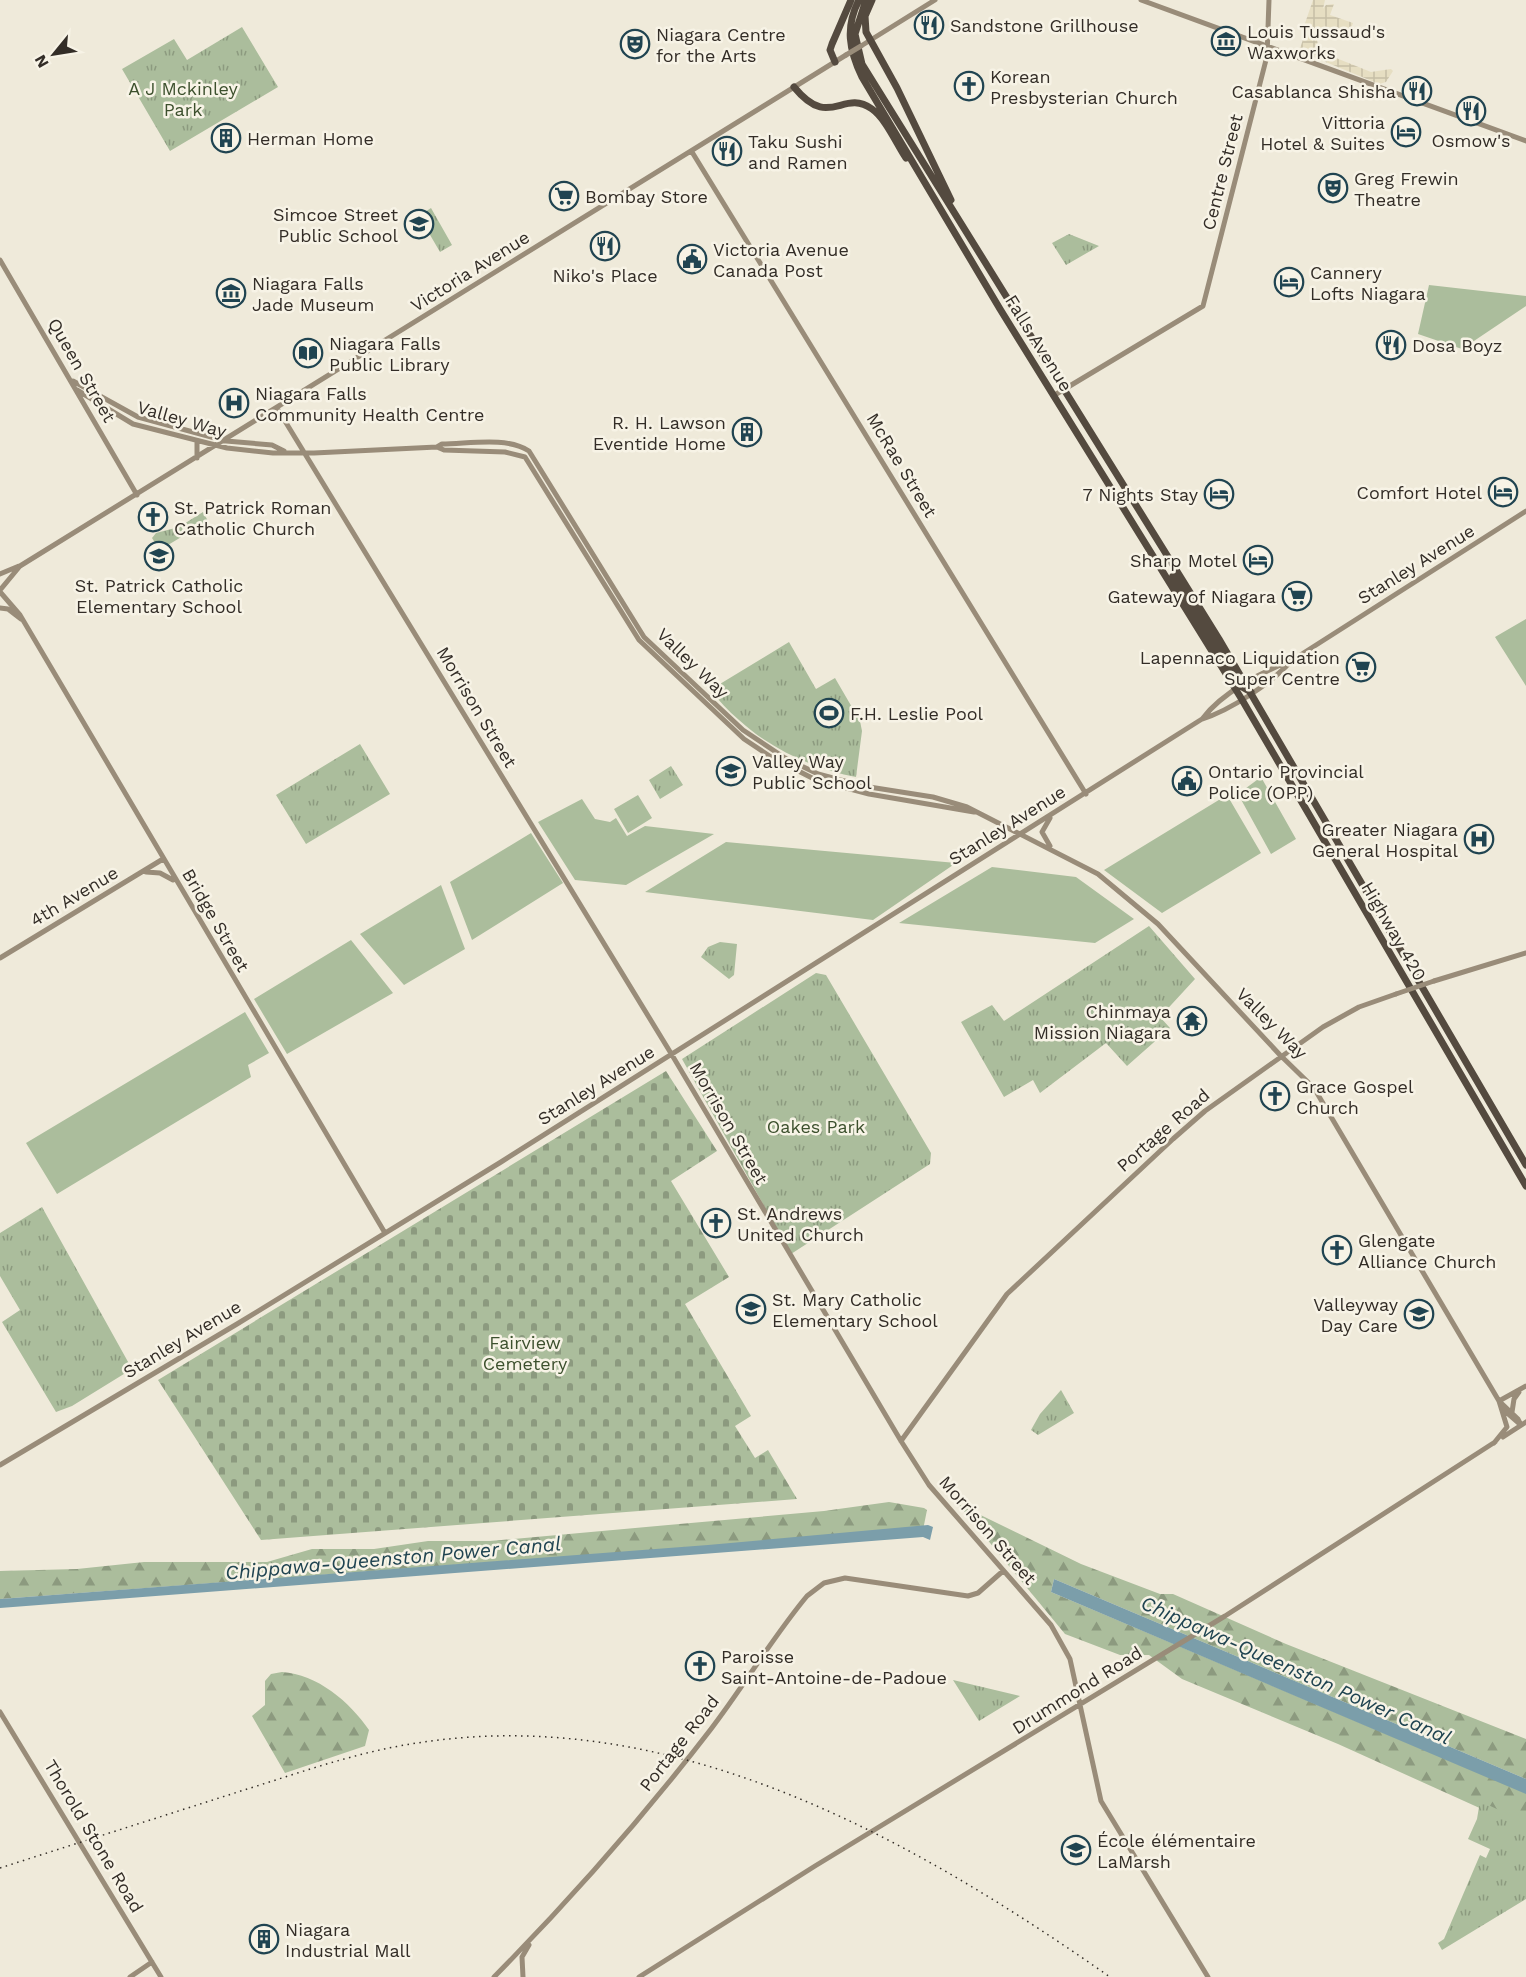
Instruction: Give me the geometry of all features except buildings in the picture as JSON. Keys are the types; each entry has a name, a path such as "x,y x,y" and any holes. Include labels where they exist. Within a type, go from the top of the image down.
{"highway":[{"path":"835,62 830,50 851,0"},
{"name":"Falls Avenue","path":"859,0 850,25 850,43 854,60 1053,396 1242,687"},
{"name":"Falls Avenue","path":"866,0 855,34 862,64 1064,389 1242,687"},
{"path":"872,0 865,25 869,41 897,88 965,227"},
{"path":"794,87 808,103 821,109 851,102 870,107 877,113 911,166 926,183"},
{"name":"Highway 420","path":"1526,1165 1251,692 1242,687 1241,698 1526,1186"}],"street":[{"name":"Victoria Avenue","path":"0,574 20,566 226,441 934,0"},
{"path":"1141,0 1526,141"},
{"name":"Centre Street","path":"1064,389 1203,306 1268,46 1269,0"},
{"name":"McRae Street","path":"692,152 1086,794"},
{"name":"Queen Street","path":"0,260 137,495"},
{"name":"Valley Way","path":"71,381 89,388 138,417 226,441 272,445 285,451"},
{"path":"1053,396 1064,389"},
{"name":"Valley Way","path":"77,390 133,423 216,446 273,453 437,447 444,450 505,452 525,457 639,640 718,716 757,748 802,773 839,787 974,812 1053,849 1098,874 1150,917 1280,1056 1314,1088 1500,1404 1523,1424"},
{"name":"Morrison Street","path":"277,408 672,1055 901,1441 929,1485 1050,1625 1065,1648 1081,1705 1101,1801 1208,1977"},
{"path":"197,441 198,458"},
{"name":"Stanley Avenue","path":"1202,719 1211,707 1242,687 1291,661 1526,511"},
{"name":"Victoria Avenue","path":"1,591 6,581 20,566"},
{"name":"Bridge Street","path":"1,591 6,602 18,611 385,1233"},
{"path":"0,608 8,609 22,620"},
{"name":"Stanley Avenue","path":"0,1465 385,1233 672,1055 1202,719 1215,715 1281,672 1291,661"},
{"path":"1053,849 1042,832 1054,814"},
{"name":"4th Avenue","path":"0,958 163,859"},
{"path":"139,874 150,871 160,873 177,884"},
{"name":"Portage Road","path":"901,1441 1007,1294 1056,1246 1205,1111 1280,1056 1343,1015 1396,994 1526,952"},
{"path":"1494,1443 1507,1427 1500,1404 1525,1387"},
{"path":"1512,1412 1515,1397 1525,1387"},
{"name":"Valley Way","path":"1500,1404 1512,1412 1523,1424"},
{"name":"Drummond Road","path":"639,1977 814,1866 1153,1661 1523,1424"},
{"name":"Portage Road","path":"494,1977 614,1848 710,1730 798,1607 817,1587 832,1580 845,1578 968,1596 978,1593 1004,1571"},
{"name":"Thorold Stone Road","path":"0,1712 161,1977"},
{"path":"523,1977 522,1957 538,1932"},
{"path":"130,1977 152,1962"}],"green space":[{"name":"A J Mckinley Park","path":"242,27 278,87 170,151 122,69 174,39 187,60"},
{"path":"431,208 452,245 440,252 419,216"},
{"path":"1069,234 1099,246 1066,265 1052,243"},
{"path":"1429,285 1526,296 1526,306 1462,349 1418,334"},
{"path":"203,512 208,521 163,548 172,564 169,565 152,538 156,533 179,527"},
{"path":"1526,619 1526,686 1495,637"},
{"path":"789,642 816,689 835,678 860,721 862,731 856,777 809,763 764,740 727,709 710,690"},
{"path":"360,744 390,794 306,844 276,795"},
{"path":"671,766 683,785 660,799 649,780"},
{"path":"1261,777 1296,839 1271,854 1238,794"},
{"path":"638,795 652,818 628,833 614,809"},
{"path":"1227,795 1261,853 1162,913 1104,870"},
{"path":"582,799 595,819 610,822 616,818 627,836 645,826 714,834 626,885 575,880 538,822"},
{"path":"531,833 563,883 472,940 450,882"},
{"path":"726,842 956,863 873,920 645,892"},
{"path":"992,867 1076,877 1134,919 1095,943 899,923"},
{"path":"441,885 465,949 404,985 360,934"},
{"path":"1149,926 1195,979 1160,1017 1170,1028 1127,1066 1106,1043 1040,1093 1033,1080 1004,1097 961,1022 992,1005 1004,1021"},
{"path":"351,940 393,993 287,1054 254,999"},
{"path":"720,942 737,944 734,975 729,979 701,957 708,947"},
{"name":"Oakes Park","path":"816,973 826,975 931,1153 930,1164 791,1254 682,1059"},
{"path":"245,1012 269,1053 248,1065 251,1077 57,1194 26,1143"},
{"name":"Fairview Cemetery","path":"666,1071 717,1151 671,1181 729,1277 685,1304 751,1416 735,1426 755,1458 768,1450 797,1499 261,1540 158,1380"},
{"path":"42,1207 132,1369 72,1406 56,1412 2,1322 20,1310 0,1276 0,1233"},
{"path":"1061,1390 1074,1413 1038,1435 1031,1430 1040,1414"},
{"path":"889,1502 927,1510 923,1530 0,1599 0,1571 77,1569 144,1562 267,1562 312,1549 374,1549 428,1541 490,1541 824,1511"},
{"path":"958,1504 1081,1564 1160,1594 1173,1594 1286,1644 1526,1739 1526,1779 1054,1579 1051,1592 1526,1793 1526,1829 1338,1744 1182,1679 1149,1655 1120,1655 1065,1634"},
{"path":"282,1672 308,1678 332,1691 352,1709 369,1730 365,1746 285,1773 252,1716 265,1705 265,1681 271,1674"},
{"path":"953,1680 1020,1696 979,1721"},
{"path":"1480,1801 1526,1823 1526,1899 1442,1950 1438,1943 1444,1939 1480,1855 1486,1858 1490,1849 1468,1839 1477,1819"}],"shaded area":[{"path":"1313,0 1325,0 1323,9 1326,5 1334,4 1330,15 1353,23 1348,37 1329,27 1321,30 1317,39 1318,46 1331,56 1371,72 1391,69 1393,71 1386,82 1379,84 1299,51 1305,34 1302,32"}],"water":[{"name":"Chippawa-Queenston Power Canal","path":"928,1525 933,1527 930,1540 923,1537 0,1608 0,1599 708,1545"},
{"name":"Chippawa-Queenston Power Canal","path":"1054,1579 1526,1779 1526,1794 1051,1592"}],"railway":[{"path":"0,1868 306,1770 390,1748 411,1744 506,1736 600,1742 692,1761 781,1791 867,1830 951,1875 1032,1924 1110,1977"}],"place":[{"name":"Sandstone Grillhouse","path":"929,25"},
{"name":"Louis Tussaud's Waxworks","path":"1226,41"},
{"name":"Niagara Centre for the Arts","path":"635,44"},
{"name":"Korean Presbysterian Church","path":"969,86"},
{"name":"Casablanca Shisha","path":"1417,91"},
{"name":"Osmow's","path":"1471,111"},
{"name":"Vittoria Hotel & Suites","path":"1406,132"},
{"name":"Herman Home","path":"226,138"},
{"name":"Taku Sushi and Ramen","path":"727,151"},
{"name":"Greg Frewin Theatre","path":"1333,188"},
{"name":"Bombay Store","path":"564,196"},
{"name":"Simcoe Street Public School","path":"419,224"},
{"name":"Niko's Place","path":"605,246"},
{"name":"Victoria Avenue Canada Post","path":"692,259"},
{"name":"Cannery Lofts Niagara","path":"1289,282"},
{"name":"Niagara Falls Jade Museum","path":"231,293"},
{"name":"Dosa Boyz","path":"1391,345"},
{"name":"Niagara Falls Public Library","path":"308,353"},
{"name":"Niagara Falls Community Health Centre","path":"234,403"},
{"name":"R. H. Lawson Eventide Home","path":"747,432"},
{"name":"Comfort Hotel","path":"1503,492"},
{"name":"7 Nights Stay","path":"1219,494"},
{"name":"St. Patrick Roman Catholic Church","path":"153,517"},
{"name":"St. Patrick Catholic Elementary School","path":"159,556"},
{"name":"Sharp Motel","path":"1258,560"},
{"name":"Gateway of Niagara","path":"1297,596"},
{"name":"Lapennaco Liquidation Super Centre","path":"1361,667"},
{"name":"F.H. Leslie Pool","path":"829,713"},
{"name":"Valley Way Public School","path":"731,771"},
{"name":"Ontario Provincial Police (OPP)","path":"1187,781"},
{"name":"Greater Niagara General Hospital","path":"1479,839"},
{"name":"Chinmaya Mission Niagara","path":"1192,1021"},
{"name":"Grace Gospel Church","path":"1275,1096"},
{"name":"St. Andrews United Church","path":"716,1223"},
{"name":"Glengate Alliance Church","path":"1337,1250"},
{"name":"St. Mary Catholic Elementary School","path":"751,1309"},
{"name":"Valleyway Day Care","path":"1419,1314"},
{"name":"Paroisse Saint-Antoine-de-Padoue","path":"700,1666"},
{"name":"École élémentaire LaMarsh","path":"1076,1850"},
{"name":"Niagara Industrial Mall","path":"264,1939"}]}
